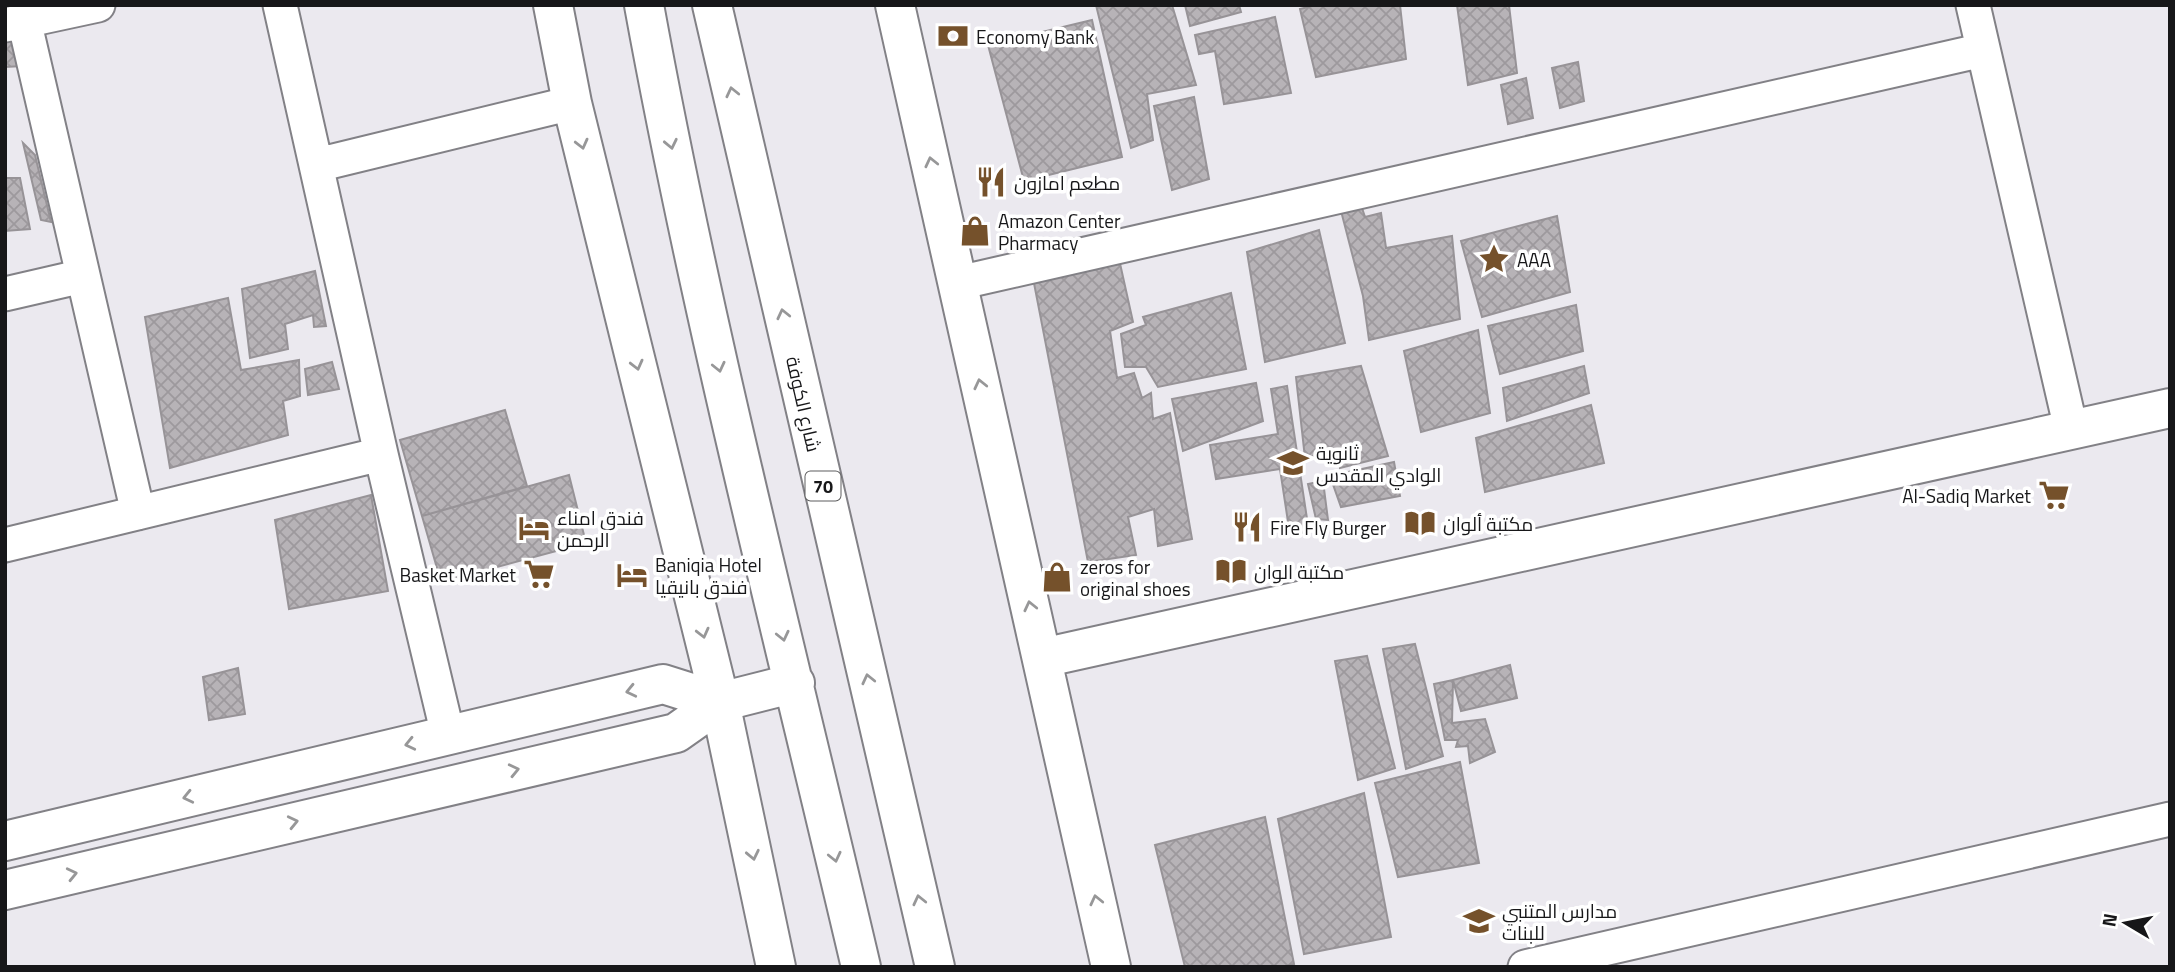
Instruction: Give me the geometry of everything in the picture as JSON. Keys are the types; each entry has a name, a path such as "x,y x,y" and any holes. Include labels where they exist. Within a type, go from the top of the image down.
{"main road":[{"path":"553,5 572,103 720,702 776,967"},
{"path":"644,5 662,105 714,343 861,967"},
{"name":"شارع الكوفة","path":"712,5 935,967"},
{"path":"895,5 1111,967"},
{"path":"1042,658 2170,408"},
{"path":"5,841 663,684 720,702"},
{"path":"5,890 676,733 720,702 794,684"}],"street":[{"path":"98,5 14,23 83,276 138,513"},
{"path":"280,5 381,454 448,735"},
{"path":"1973,5 2071,429"},
{"path":"958,283 1983,50"},
{"path":"317,165 572,103"},
{"path":"5,294 83,276"},
{"path":"5,545 381,454"},
{"path":"1525,967 2170,819"}],"building":[{"path":"1096,5 1172,5 1196,85 1147,94 1153,140 1131,148"},
{"path":"1185,5 1239,5 1241,12 1190,26"},
{"path":"1316,5 1400,5 1406,59 1316,77 1300,9"},
{"path":"1457,5 1509,5 1517,73 1468,85"},
{"path":"1275,17 1291,93 1224,104 1215,51 1199,54 1195,35"},
{"path":"1092,20 1122,157 1024,181 988,45"},
{"path":"17,37 23,66 5,67 5,40"},
{"path":"1578,62 1584,101 1560,108 1552,68"},
{"path":"1526,78 1533,118 1508,124 1501,85"},
{"path":"1194,97 1209,179 1172,190 1154,106"},
{"path":"23,143 35,155 51,222 41,220"},
{"path":"5,178 20,178 30,229 5,231"},
{"path":"1360,202 1365,217 1381,213 1386,248 1452,236 1460,319 1369,340 1363,296 1340,207"},
{"path":"1557,216 1570,292 1482,317 1461,241"},
{"path":"1319,230 1345,343 1265,362 1247,252"},
{"path":"1119,259 1133,322 1110,331 1117,378 1134,373 1142,398 1151,393 1153,419 1170,413 1192,539 1158,546 1154,509 1128,517 1136,555 1088,562 1033,278"},
{"path":"315,271 326,326 314,327 313,315 285,324 288,349 250,358 242,289"},
{"path":"1231,293 1246,369 1158,387 1146,367 1125,367 1121,334 1146,325 1143,317"},
{"path":"228,298 241,370 299,360 300,396 283,401 288,435 170,468 145,317"},
{"path":"1576,305 1583,351 1500,374 1488,326"},
{"path":"1478,330 1490,413 1421,432 1404,351"},
{"path":"332,362 339,389 308,395 305,369"},
{"path":"1361,366 1388,456 1340,468 1339,451 1305,458 1296,377"},
{"path":"1584,366 1589,393 1507,421 1503,388"},
{"path":"1256,383 1263,421 1183,451 1172,399"},
{"path":"1287,386 1309,532 1290,535 1280,469 1216,479 1210,445 1278,434 1271,389"},
{"path":"1591,405 1604,463 1485,492 1476,438"},
{"path":"505,410 527,486 422,516 400,440"},
{"path":"1394,462 1400,496 1341,507 1330,476"},
{"path":"569,475 586,543 441,582 422,516"},
{"path":"1323,481 1328,520 1316,519 1308,484"},
{"path":"371,495 388,591 289,609 275,520"},
{"path":"1415,644 1443,756 1406,769 1383,649"},
{"path":"1367,656 1395,768 1358,780 1335,661"},
{"path":"1510,665 1517,698 1461,711 1453,680"},
{"path":"238,668 245,714 209,720 203,677"},
{"path":"1453,680 1452,723 1485,719 1495,752 1470,763 1468,746 1456,747 1458,740 1445,740 1434,684"},
{"path":"1460,762 1479,863 1398,877 1375,783"},
{"path":"1364,793 1391,937 1304,954 1278,819"},
{"path":"1265,817 1294,964 1282,967 1185,967 1155,845"}],"place":[{"name":"Economy Bank","path":"953,36"},
{"name":"مطعم امازون","path":"991,182"},
{"name":"Amazon Center Pharmacy","path":"975,231"},
{"name":"AAA","path":"1494,259"},
{"name":"ثانوية الوادي المقدس","path":"1293,463"},
{"name":"Al-Sadiq Market","path":"2054,495"},
{"name":"مكتبة ألوان","path":"1420,523"},
{"name":"Fire Fly Burger","path":"1247,527"},
{"name":"فندق امناء الرحمن","path":"534,528"},
{"name":"مكتبة الوان","path":"1231,571"},
{"name":"Basket Market","path":"539,574"},
{"name":"Baniqia Hotel فندق بانيقيا","path":"632,575"},
{"name":"zeros for original shoes","path":"1057,577"},
{"name":"مدارس المتنبي للبنات","path":"1479,921"}]}
